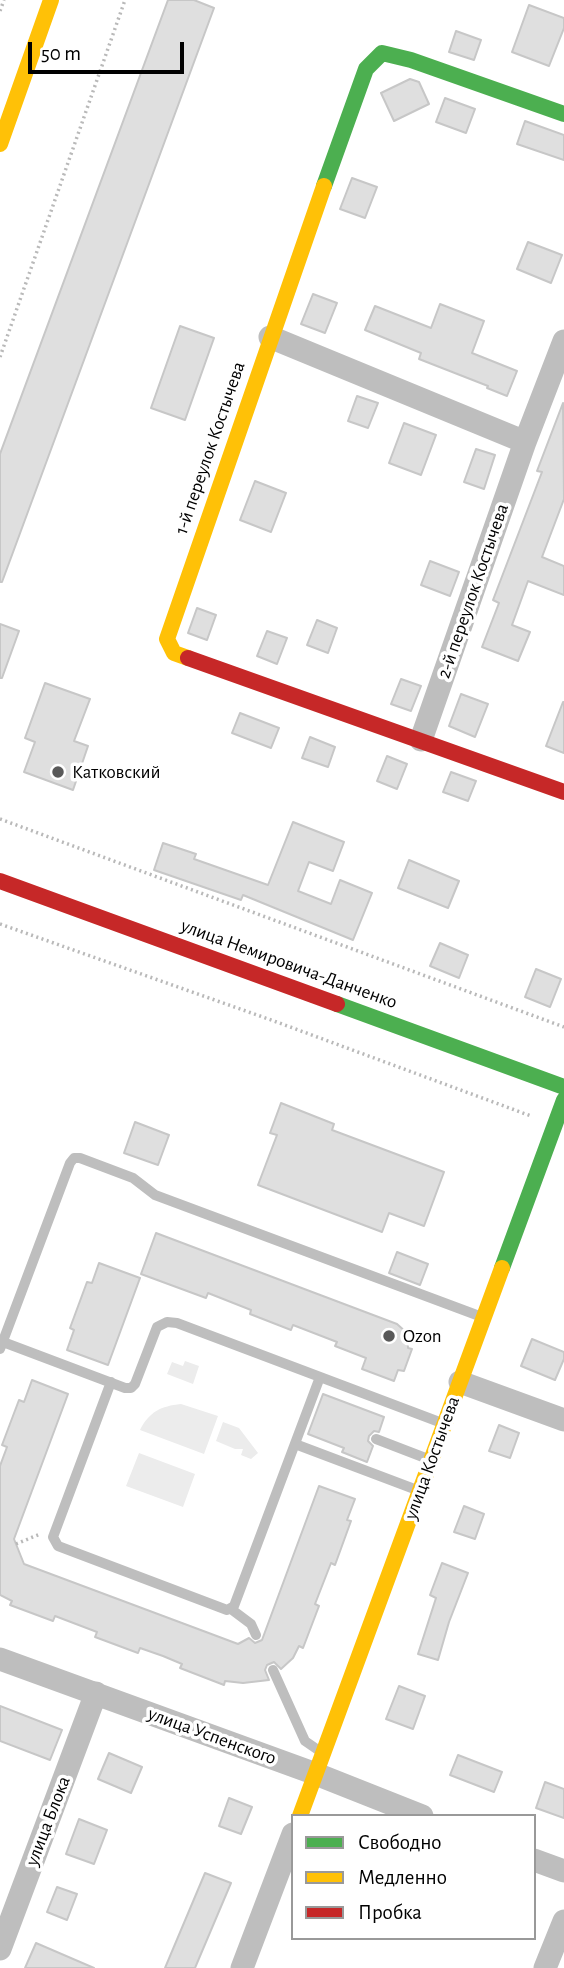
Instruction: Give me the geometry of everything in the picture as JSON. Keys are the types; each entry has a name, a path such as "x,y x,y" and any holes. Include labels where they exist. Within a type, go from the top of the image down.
{"street":[{"path":"0,144 51,0"},
{"name":"1-й переулок Костычева","path":"564,114 411,60 382,53 366,69 270,337 167,639 174,653 564,792"},
{"path":"270,337 525,442"},
{"name":"2-й переулок Костычева","path":"421,740 525,442 564,341"},
{"name":"улица Немировича-Данченко","path":"0,881 564,1087"},
{"name":"улица Костычева","path":"301,1814 564,1100"},
{"path":"460,1382 564,1420"},
{"name":"улица Успенского","path":"0,1659 96,1693 319,1764 418,1814"},
{"name":"улица Блока","path":"0,1949 96,1693"},
{"path":"242,1968 291,1839"},
{"path":"536,1861 564,1871"},
{"path":"545,1968 564,1921"}],"lane":[{"path":"444,1424 167,1322 157,1327 135,1384 125,1388 1,1345 74,1158 133,1178 155,1195 484,1318"},
{"path":"231,1609 320,1377"},
{"path":"111,1382 53,1536 58,1546 227,1610 231,1609 251,1624 256,1635"},
{"path":"376,1440 431,1460"},
{"path":"295,1444 420,1491"},
{"path":"273,1670 305,1741 319,1764"}],"path":[{"path":"0,11 4,0"},
{"path":"0,357 125,0"},
{"path":"0,819 564,1027"},
{"path":"0,925 274,1021 555,1125"},
{"path":"16,1544 39,1534 53,1536"}],"shaded area":[{"path":"185,1361 199,1366 193,1384 167,1374 172,1362 183,1366"},
{"path":"181,1404 218,1416 204,1454 140,1430 156,1411"},
{"path":"223,1422 239,1428 258,1453 251,1459 241,1455 243,1449 235,1449 216,1441"},
{"path":"139,1453 195,1474 183,1507 126,1486"}],"building":[{"path":"168,0 194,0 214,8 0,582 0,454"},
{"path":"529,5 564,18 564,28 549,66 512,52"},
{"path":"456,31 481,40 474,60 449,52"},
{"path":"410,79 419,82 429,104 394,121 381,93"},
{"path":"445,98 475,109 466,133 436,122"},
{"path":"525,121 564,135 564,160 517,144"},
{"path":"352,178 377,187 365,218 340,209"},
{"path":"528,242 562,255 551,283 517,269"},
{"path":"313,294 337,303 325,333 301,324"},
{"path":"440,304 484,321 472,353 517,371 507,396 419,359 421,353 365,330 375,306 431,328"},
{"path":"180,326 214,338 185,420 151,408"},
{"path":"357,396 378,403 368,428 348,421"},
{"path":"563,403 564,499 542,557 564,566 564,595 528,581 512,625 530,632 518,661 482,647 499,603 493,600 542,472 537,471"},
{"path":"404,423 436,435 421,475 389,463"},
{"path":"476,449 495,455 484,489 464,482"},
{"path":"255,481 286,493 271,532 240,520"},
{"path":"430,561 459,572 450,596 421,585"},
{"path":"197,608 216,615 207,640 188,633"},
{"path":"317,620 337,628 328,653 307,645"},
{"path":"0,624 19,631 2,678 0,678"},
{"path":"267,631 287,638 277,664 257,656"},
{"path":"401,679 421,686 411,711 391,704"},
{"path":"45,683 90,699 74,741 88,746 73,790 24,772 35,742 25,738"},
{"path":"461,694 488,704 475,737 449,726"},
{"path":"564,702 564,753 546,746"},
{"path":"240,713 279,728 271,748 232,733"},
{"path":"310,737 335,747 328,767 302,758"},
{"path":"387,756 407,764 397,789 377,781"},
{"path":"451,772 476,781 468,801 443,792"},
{"path":"293,822 344,842 333,871 309,862 298,891 331,904 340,880 372,893 353,940 243,895 241,900 154,870 163,843 196,854 194,859 268,885"},
{"path":"409,860 459,881 448,908 398,888"},
{"path":"440,943 468,955 459,978 430,966"},
{"path":"536,969 561,979 550,1007 525,997"},
{"path":"281,1103 334,1124 332,1130 444,1172 424,1226 389,1213 382,1232 258,1185 277,1135 270,1133"},
{"path":"135,1122 169,1135 158,1165 124,1153"},
{"path":"156,1233 397,1324 407,1333 408,1348 412,1349 404,1371 398,1370 394,1381 362,1369 366,1358 335,1346 337,1342 293,1325 291,1330 208,1293 206,1298 141,1274"},
{"path":"397,1252 428,1264 420,1285 389,1273"},
{"path":"99,1263 140,1278 108,1365 67,1350 74,1330 70,1328 87,1282 92,1283"},
{"path":"532,1339 564,1352 564,1359 555,1380 521,1366"},
{"path":"32,1380 68,1394 14,1539 24,1564 238,1644 249,1638 255,1643 262,1640 319,1486 355,1499 347,1520 351,1521 335,1565 331,1563 315,1604 319,1606 303,1648 299,1646 293,1658 281,1669 274,1662 267,1665 265,1670 269,1680 243,1683 225,1681 224,1685 180,1668 182,1664 163,1656 140,1648 138,1653 95,1637 97,1632 55,1616 53,1621 10,1605 12,1601 0,1595 0,1466 7,1447 2,1445 19,1400 24,1402"},
{"path":"323,1394 384,1417 379,1432 374,1431 369,1436 368,1441 373,1446 367,1462 342,1452 344,1448 308,1434"},
{"path":"499,1425 519,1433 510,1458 489,1451"},
{"path":"464,1506 484,1514 475,1539 454,1532"},
{"path":"442,1563 468,1573 438,1660 418,1654 436,1598 430,1595"},
{"path":"399,1686 425,1696 413,1729 386,1719"},
{"path":"0,1706 62,1730 50,1760 0,1741"},
{"path":"109,1753 142,1767 131,1793 98,1779"},
{"path":"458,1755 502,1772 494,1792 450,1775"},
{"path":"545,1782 564,1789 564,1818 536,1808"},
{"path":"229,1798 252,1807 241,1834 219,1826"},
{"path":"79,1819 107,1830 94,1864 66,1854"},
{"path":"205,1873 231,1883 195,1968 165,1968"},
{"path":"57,1887 77,1894 67,1920 47,1912"},
{"path":"36,1943 94,1968 25,1968"}],"traffic: fast":[{"path":"324,186 366,69 382,53 411,60 564,114"},
{"path":"337,1004 564,1087"},
{"path":"502,1268 564,1100"}],"traffic: slow":[{"path":"0,144 51,0"},
{"path":"188,658 174,653 167,639 324,186"},
{"path":"301,1814 502,1268"}],"traffic: jam":[{"path":"188,658 564,792"},
{"path":"0,881 337,1004"}],"place":[{"name":"Катковский","path":"58,772"},
{"name":"Ozon","path":"389,1336"}]}
